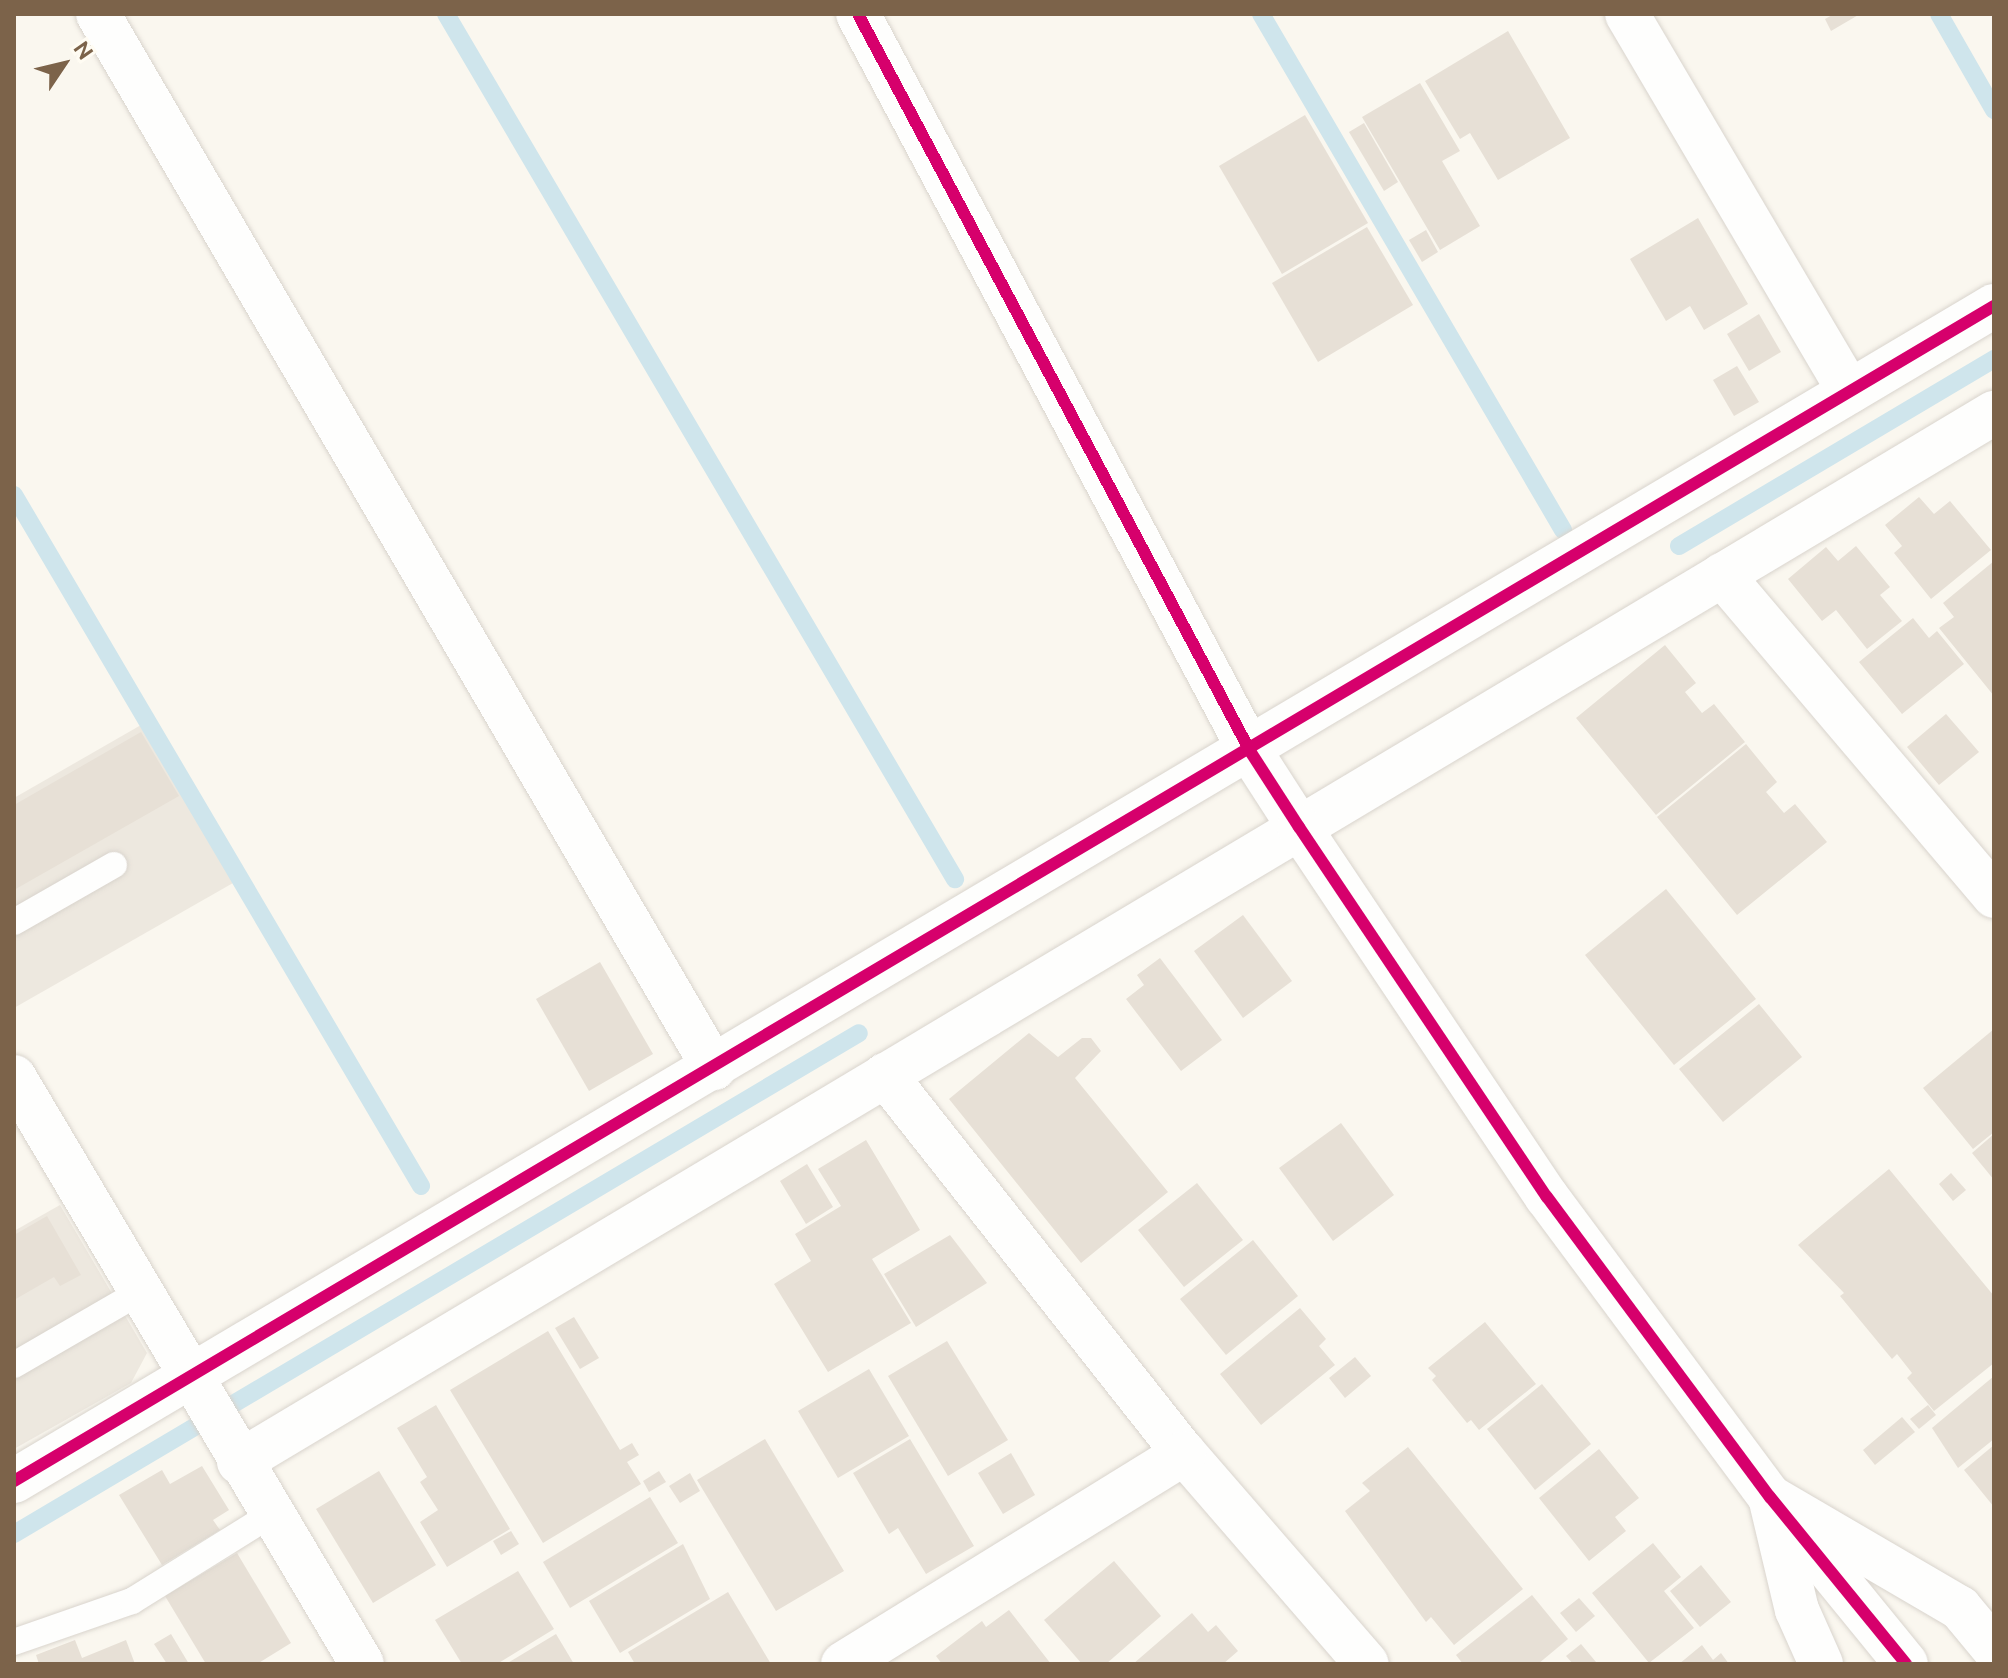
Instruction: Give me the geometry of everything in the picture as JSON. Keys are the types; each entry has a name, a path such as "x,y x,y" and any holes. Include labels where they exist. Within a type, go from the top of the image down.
{"street":[{"path":"98,14 714,1068"},
{"path":"858,14 1250,751 1547,1197 1770,1497 1906,1664"},
{"path":"1627,14 1849,391"},
{"path":"215,1419 714,1068 1994,306"},
{"path":"14,1481 215,1419 885,1075 1994,413"},
{"path":"1722,575 1994,896"},
{"path":"885,1075 1184,1453 1367,1664"},
{"path":"14,1077 270,1515 362,1664"},
{"path":"843,1664 1184,1453"},
{"path":"1770,1497 1960,1608 1994,1649"},
{"path":"1770,1497 1797,1610 1821,1664"}],"lane":[{"path":"14,922 114,865"},
{"path":"14,1365 140,1292"},
{"path":"14,1642 132,1601 270,1515"}],"shaded area":[{"path":"141,725 233,883 14,1008 14,798"},
{"path":"60,1205 147,1353 131,1383 14,1449 14,1231"}],"building":[{"path":"1834,14 1860,14 1831,31 1825,19"},
{"path":"1508,31 1570,138 1498,180 1470,133 1460,139 1425,81"},
{"path":"1420,83 1460,151 1442,161 1480,226 1440,250 1362,117"},
{"path":"1305,115 1368,223 1282,274 1219,166"},
{"path":"1364,123 1398,182 1384,191 1349,132"},
{"path":"1698,218 1748,304 1704,330 1690,306 1666,321 1630,259"},
{"path":"1367,227 1413,305 1318,362 1272,283"},
{"path":"1426,230 1438,252 1422,262 1409,240"},
{"path":"1759,314 1781,352 1749,371 1727,334"},
{"path":"1737,366 1759,402 1734,416 1713,380"},
{"path":"1919,497 1934,514 1950,501 1991,550 1931,599 1894,553 1902,546 1885,525"},
{"path":"1856,546 1890,587 1880,595 1902,621 1867,649 1836,610 1822,621 1788,579 1826,547 1838,561"},
{"path":"1994,561 1994,696 1939,628 1954,617 1943,603"},
{"path":"1913,618 1929,638 1937,631 1964,664 1902,714 1859,662"},
{"path":"1665,645 1696,683 1685,692 1702,713 1714,704 1745,742 1656,815 1576,718"},
{"path":"1946,714 1979,752 1939,785 1907,747"},
{"path":"141,732 179,796 14,890 14,805"},
{"path":"1746,744 1777,782 1766,792 1784,813 1795,804 1827,842 1737,915 1657,817"},
{"path":"1666,889 1756,999 1674,1065 1585,955"},
{"path":"1243,915 1292,981 1243,1018 1194,951"},
{"path":"1160,958 1222,1040 1181,1071 1126,999 1144,985 1137,975"},
{"path":"600,962 653,1054 589,1091 536,999"},
{"path":"1759,1004 1802,1057 1723,1122 1679,1069"},
{"path":"1994,1029 1994,1132 1973,1149 1923,1088"},
{"path":"1029,1033 1058,1057 1082,1038 1091,1038 1101,1051 1075,1078 1168,1192 1081,1263 949,1099"},
{"path":"1341,1123 1394,1195 1333,1241 1279,1168"},
{"path":"1994,1134 1994,1180 1972,1153"},
{"path":"866,1140 920,1230 872,1259 911,1323 828,1372 774,1284 811,1261 795,1234 841,1206 818,1169"},
{"path":"807,1164 833,1207 806,1224 780,1181"},
{"path":"1889,1169 1994,1296 1994,1363 1934,1411 1907,1378 1912,1373 1897,1354 1892,1359 1840,1296 1844,1293 1798,1245"},
{"path":"1951,1173 1966,1190 1953,1201 1939,1184"},
{"path":"1197,1183 1243,1240 1184,1287 1138,1230"},
{"path":"47,1216 81,1275 60,1286 54,1277 14,1300 14,1235"},
{"path":"950,1235 987,1283 916,1327 884,1274"},
{"path":"1253,1240 1298,1296 1226,1355 1180,1299"},
{"path":"1300,1308 1326,1339 1319,1346 1335,1365 1261,1425 1220,1374"},
{"path":"574,1317 599,1358 580,1369 555,1328"},
{"path":"1485,1322 1536,1384 1479,1430 1471,1420 1467,1423 1432,1380 1436,1376 1428,1368"},
{"path":"548,1331 620,1450 632,1443 639,1455 627,1462 641,1484 543,1543 450,1390"},
{"path":"947,1341 1008,1440 948,1476 888,1376"},
{"path":"1355,1357 1371,1376 1345,1398 1329,1378"},
{"path":"869,1369 909,1436 838,1478 798,1411"},
{"path":"1994,1376 1994,1439 1958,1468 1932,1428"},
{"path":"1542,1384 1591,1444 1535,1490 1487,1429"},
{"path":"436,1405 510,1529 447,1567 420,1522 438,1510 420,1482 427,1477 397,1428"},
{"path":"1928,1405 1936,1415 1919,1429 1910,1419"},
{"path":"1902,1417 1915,1432 1875,1465 1863,1450"},
{"path":"765,1439 844,1571 776,1611 697,1480"},
{"path":"910,1439 974,1546 926,1574 898,1528 889,1534 853,1473"},
{"path":"1994,1445 1994,1507 1964,1470"},
{"path":"1408,1447 1523,1589 1454,1645 1431,1617 1426,1622 1345,1511 1370,1491 1362,1483"},
{"path":"1599,1449 1639,1498 1615,1517 1626,1531 1589,1561 1539,1498"},
{"path":"1011,1453 1035,1495 1003,1514 978,1473"},
{"path":"202,1466 229,1510 213,1520 220,1530 162,1565 119,1495 162,1470 170,1484"},
{"path":"379,1471 436,1565 373,1603 316,1509"},
{"path":"659,1471 666,1482 649,1492 643,1481"},
{"path":"690,1473 700,1491 680,1503 669,1486"},
{"path":"650,1497 678,1543 570,1608 543,1562"},
{"path":"511,1531 519,1544 501,1555 493,1541"},
{"path":"1653,1543 1681,1577 1664,1591 1694,1628 1649,1663 1592,1593"},
{"path":"683,1544 710,1599 620,1653 589,1601"},
{"path":"237,1553 291,1643 257,1664 206,1664 165,1596"},
{"path":"1114,1561 1161,1616 1106,1664 1082,1664 1044,1620"},
{"path":"1701,1565 1731,1602 1700,1627 1670,1591"},
{"path":"518,1571 554,1629 497,1664 462,1664 435,1620"},
{"path":"728,1592 771,1664 635,1664 628,1652"},
{"path":"1532,1595 1568,1639 1538,1664 1463,1664 1456,1655"},
{"path":"1579,1598 1595,1616 1576,1632 1560,1613"},
{"path":"1009,1610 1051,1664 942,1664 936,1656 982,1621 986,1627"},
{"path":"1192,1613 1208,1632 1216,1625 1238,1651 1223,1664 1133,1664"},
{"path":"171,1634 189,1664 167,1664 154,1644"},
{"path":"556,1634 574,1664 506,1664"},
{"path":"75,1640 82,1658 126,1640 135,1664 39,1664 36,1655"},
{"path":"1581,1644 1596,1662 1573,1664 1566,1656"},
{"path":"1702,1645 1713,1660 1721,1653 1729,1664 1679,1664"}],"waterway":[{"path":"446,14 955,879"},
{"path":"1261,14 1563,530"},
{"path":"1939,14 1994,110"},
{"path":"1679,546 1994,359"},
{"path":"14,495 421,1186"},
{"path":"14,1534 859,1033"}],"cycle path":[{"path":"858,14 1250,751 1547,1197 1770,1497 1906,1664"},
{"path":"14,1481 1994,306"}]}
